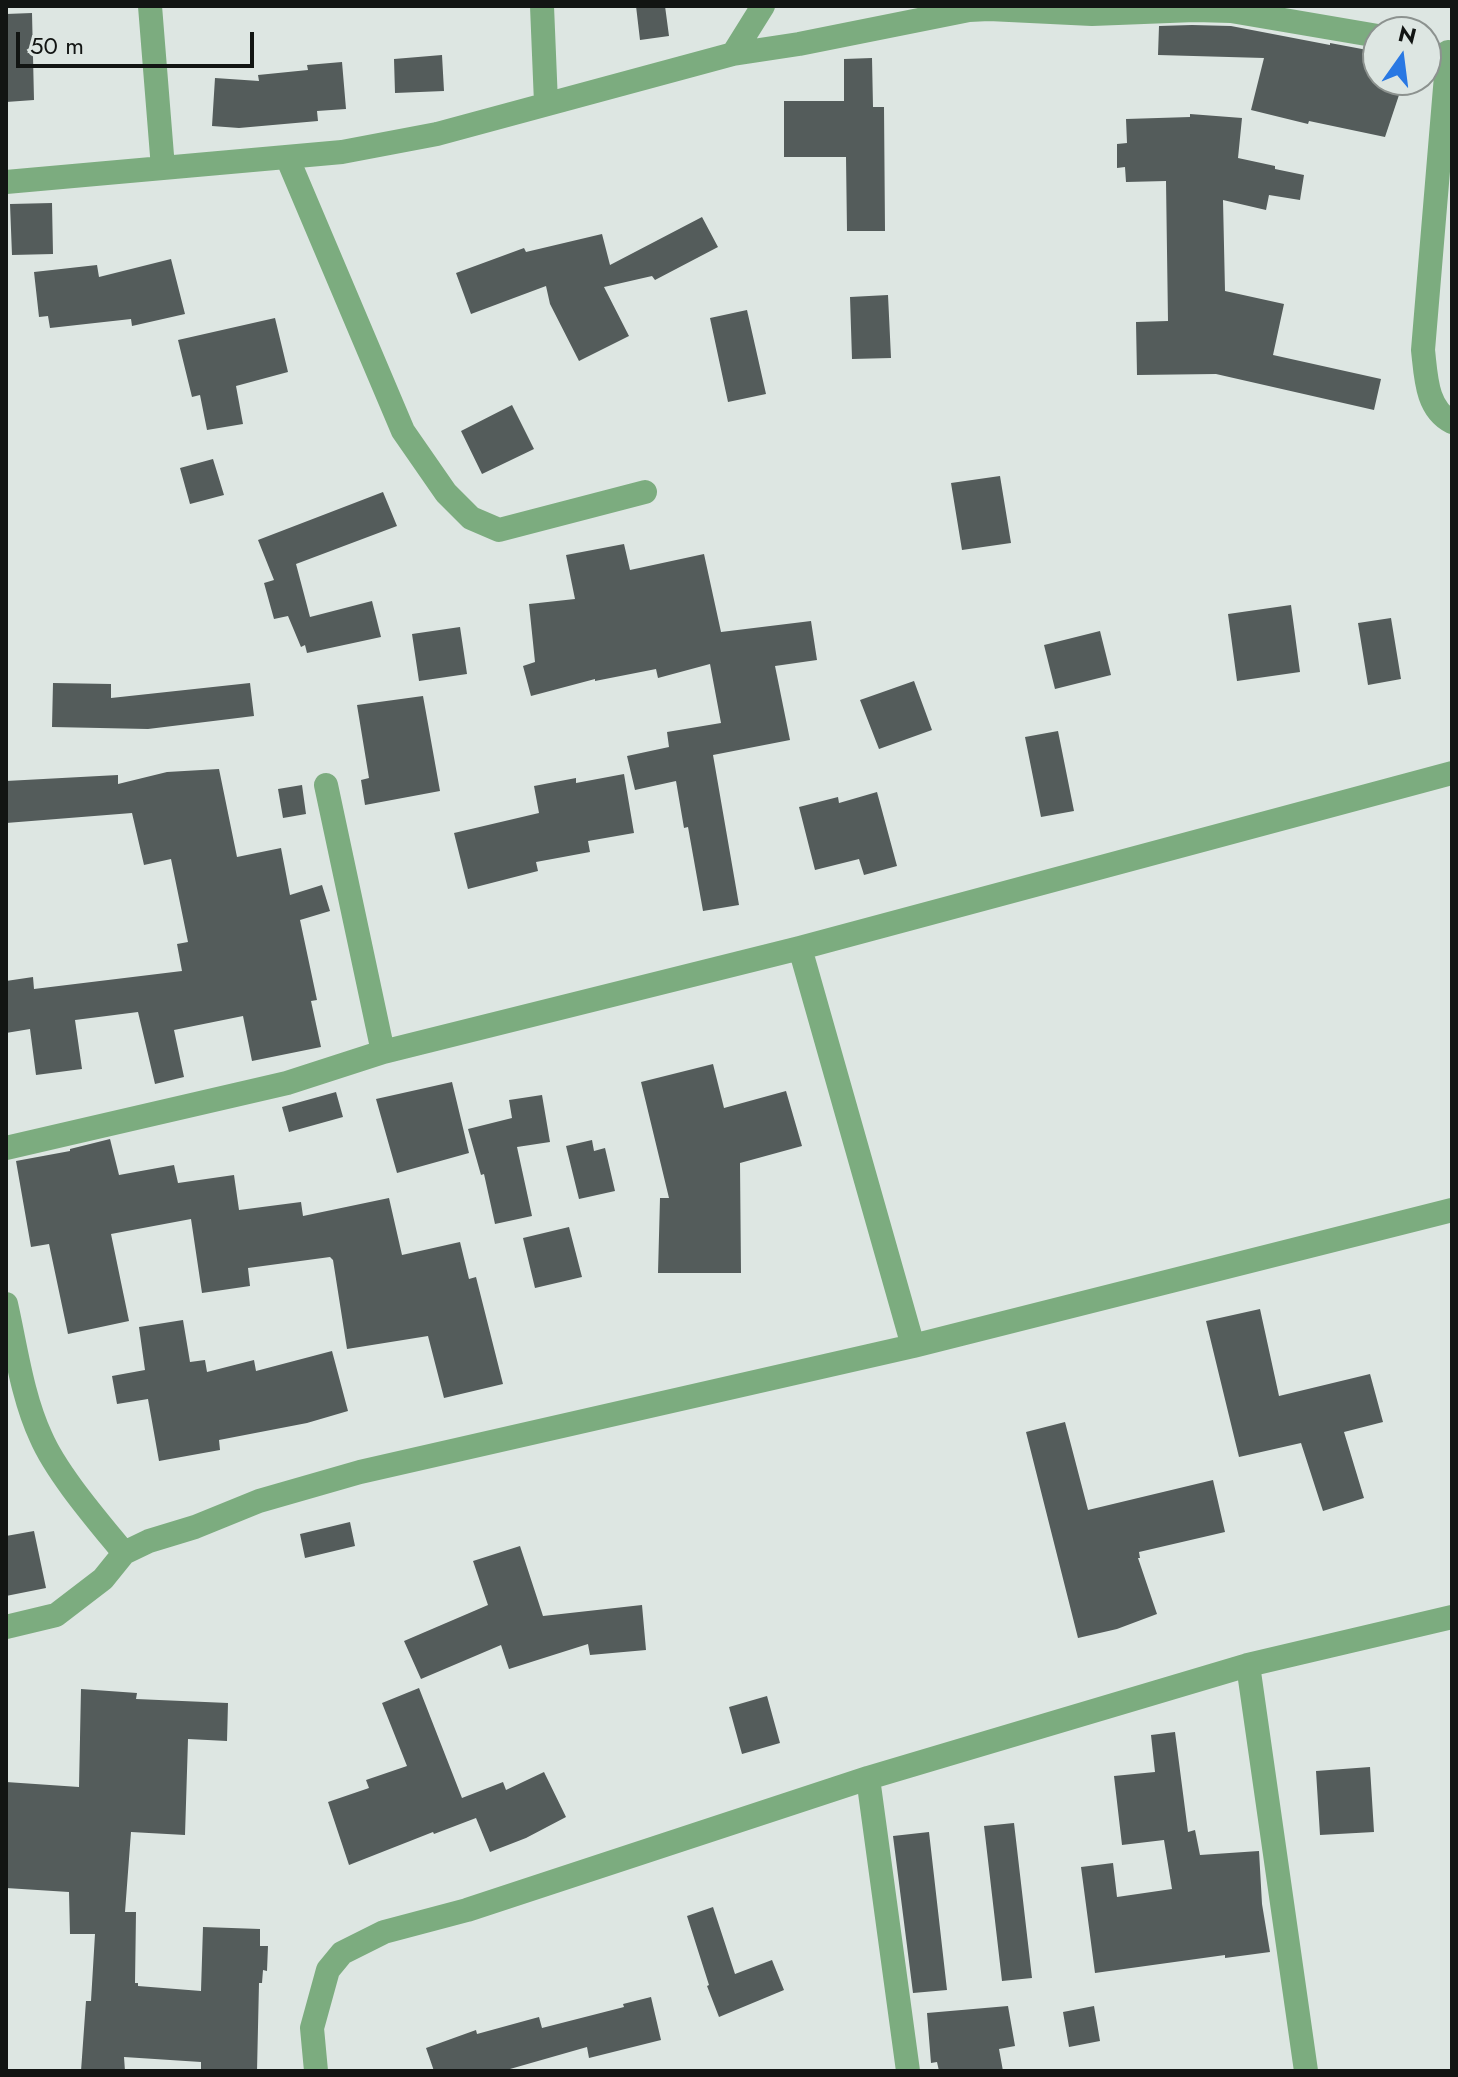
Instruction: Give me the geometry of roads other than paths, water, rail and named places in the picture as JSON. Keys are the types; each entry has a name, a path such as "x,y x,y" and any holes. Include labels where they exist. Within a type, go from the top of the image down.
{"street":[{"path":"150,6 163,168"},
{"path":"542,6 546,103"},
{"path":"733,54 763,6"},
{"path":"6,182 342,152 437,134 733,54 969,10 1092,14 1231,11 1362,33"},
{"path":"1439,96 1423,350 1427,387 1434,407 1452,422"},
{"path":"287,157 403,431 446,493 471,518 499,530 645,492"},
{"path":"6,1148 287,1083 383,1052 800,948 1452,773"},
{"path":"326,785 383,1052"},
{"path":"800,948 913,1346"},
{"path":"6,1627 56,1615 103,1579 124,1553 157,1537 195,1527 259,1501 360,1472 913,1346 1452,1210"},
{"path":"6,1304 28,1398 41,1438 91,1513 124,1553"},
{"path":"316,2071 312,2028 328,1970 342,1953 400,1926 467,1910 868,1778 1248,1665 1452,1617"},
{"path":"1248,1665 1306,2071"},
{"path":"868,1778 908,2071"}]}
